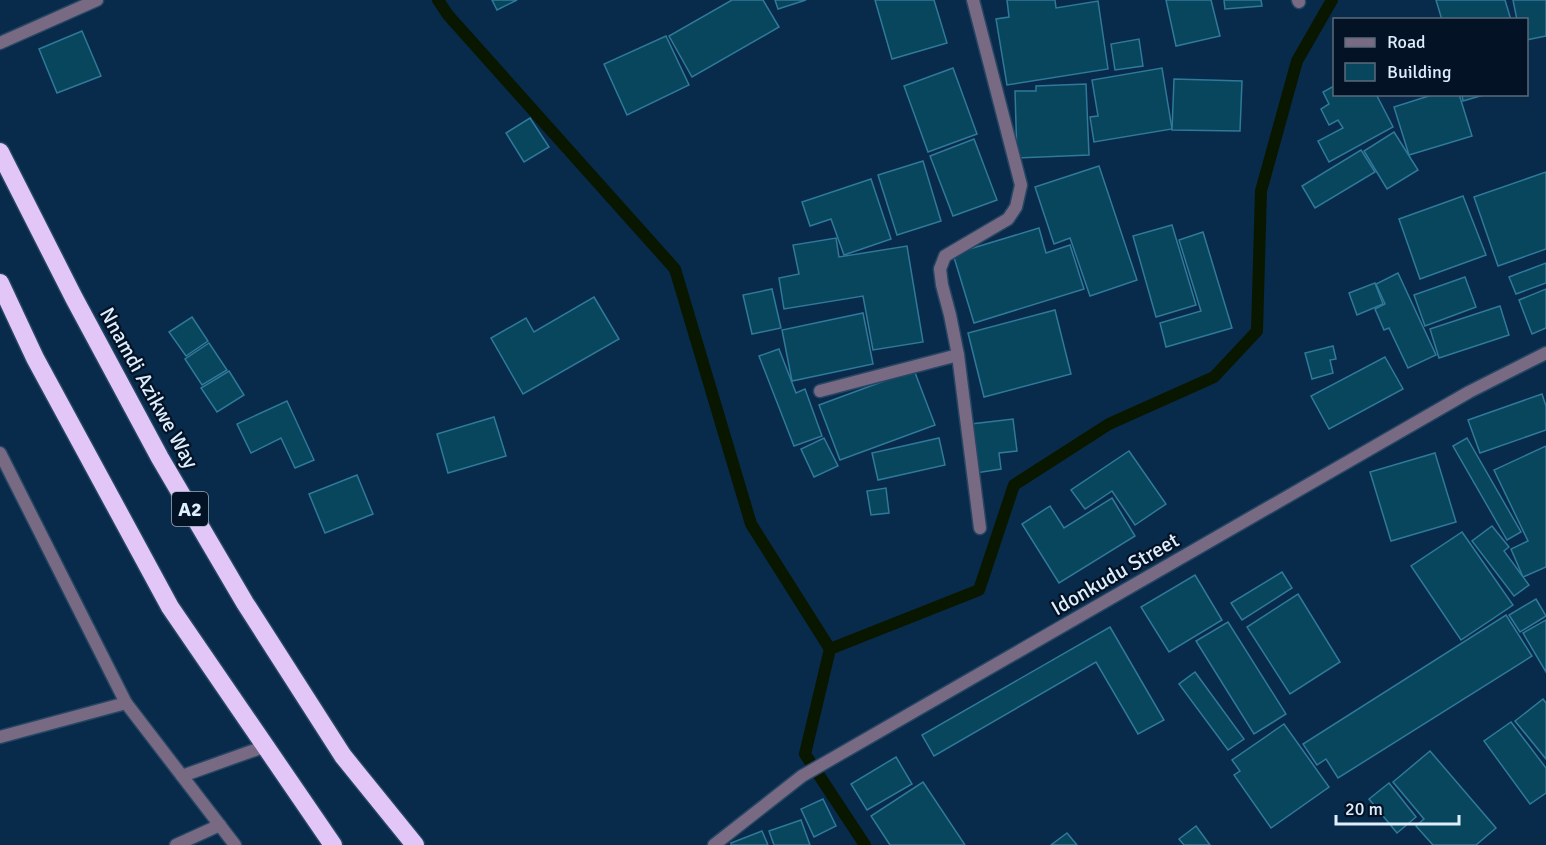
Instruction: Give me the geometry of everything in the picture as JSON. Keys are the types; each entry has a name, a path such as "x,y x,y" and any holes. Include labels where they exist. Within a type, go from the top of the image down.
{"highway":[{"name":"Nnamdi Azikwe Way","path":"0,152 74,298 160,458 246,603 343,756 415,845"},
{"path":"0,283 35,358 170,607 333,845"}],"street":[{"path":"0,43 97,0"},
{"path":"973,0 1021,185 1016,207 1008,219 945,256 940,269 958,355 980,528"},
{"name":"Idonkudu Street","path":"714,845 802,776 1469,392 1546,353"},
{"path":"820,391 958,355"},
{"path":"0,453 126,703 235,845"},
{"path":"0,737 126,703"},
{"path":"182,776 266,746"},
{"path":"176,845 220,825"}],"building":[{"path":"492,0 517,0 497,10"},
{"path":"732,0 763,0 779,27 692,77 669,36"},
{"path":"775,0 806,0 778,9"},
{"path":"875,0 934,0 947,43 892,59"},
{"path":"1007,0 1055,0 1056,8 1098,1 1108,69 1007,85 996,19 1009,17"},
{"path":"1166,0 1211,0 1220,36 1176,46"},
{"path":"1224,0 1261,0 1262,6 1225,9"},
{"path":"1436,0 1505,0 1510,18 1441,18"},
{"path":"1513,0 1546,0 1546,36 1528,40 1528,18 1517,18"},
{"path":"82,31 101,76 57,93 39,49"},
{"path":"666,36 689,85 627,115 604,64"},
{"path":"1139,39 1143,66 1115,70 1111,44"},
{"path":"953,68 977,134 928,152 904,86"},
{"path":"1162,68 1172,129 1094,142 1090,117 1098,116 1092,80"},
{"path":"1174,79 1242,81 1240,131 1172,130"},
{"path":"1086,84 1089,155 1017,158 1015,91 1036,91 1036,86"},
{"path":"1333,87 1333,96 1377,96 1393,127 1329,162 1318,141 1343,128 1338,120 1329,125 1321,109 1329,104 1323,92"},
{"path":"1429,96 1460,96 1472,136 1409,155 1394,107"},
{"path":"1462,96 1480,96 1463,101"},
{"path":"530,118 549,147 524,162 506,133"},
{"path":"1394,132 1418,170 1387,189 1364,151"},
{"path":"974,139 997,200 953,216 930,156"},
{"path":"1361,150 1375,172 1315,208 1302,186"},
{"path":"923,161 941,221 897,235 878,175"},
{"path":"1099,166 1137,280 1090,296 1070,238 1054,244 1035,187"},
{"path":"1546,172 1546,249 1498,266 1474,197"},
{"path":"871,179 891,239 844,255 831,219 810,226 802,202"},
{"path":"1463,196 1486,255 1420,279 1399,219"},
{"path":"1172,225 1196,305 1156,317 1133,236"},
{"path":"1039,228 1046,253 1070,245 1084,289 974,323 953,254"},
{"path":"1203,232 1232,328 1166,347 1160,323 1201,311 1179,240"},
{"path":"836,238 839,257 907,246 923,342 873,350 863,296 784,309 779,278 799,274 793,245"},
{"path":"1546,263 1546,283 1516,294 1509,277"},
{"path":"1398,273 1436,355 1408,368 1389,328 1384,330 1375,309 1385,304 1376,284"},
{"path":"1465,277 1476,307 1425,326 1414,295"},
{"path":"1375,283 1383,304 1357,315 1349,293"},
{"path":"772,289 781,328 752,334 743,295"},
{"path":"1546,289 1546,328 1532,334 1519,300"},
{"path":"594,297 619,339 523,394 491,338 526,318 534,332"},
{"path":"1500,306 1509,335 1439,358 1430,329"},
{"path":"1055,310 1071,374 984,397 968,333"},
{"path":"863,313 873,364 792,381 782,330"},
{"path":"192,317 208,341 186,356 169,332"},
{"path":"209,343 227,370 202,385 185,359"},
{"path":"1333,346 1336,359 1330,360 1333,373 1312,379 1305,353"},
{"path":"779,349 796,393 805,389 822,436 794,446 759,356"},
{"path":"1385,357 1403,389 1329,429 1311,396"},
{"path":"914,370 935,425 840,460 819,405"},
{"path":"229,371 244,395 217,412 201,388"},
{"path":"1542,394 1546,406 1546,430 1480,453 1468,420"},
{"path":"287,401 314,460 295,468 281,438 251,453 237,424"},
{"path":"494,417 506,456 448,473 437,434"},
{"path":"1013,419 1017,451 999,453 1001,469 976,473 971,424"},
{"path":"824,438 838,466 814,477 801,449"},
{"path":"939,438 945,465 878,480 872,453"},
{"path":"1467,438 1521,532 1507,540 1453,446"},
{"path":"1546,446 1546,567 1523,577 1511,549 1528,541 1494,470"},
{"path":"1129,451 1166,504 1135,525 1112,491 1085,509 1071,490"},
{"path":"1435,453 1456,522 1391,541 1370,472"},
{"path":"357,475 373,514 325,533 309,494"},
{"path":"886,488 889,513 871,515 867,491"},
{"path":"1112,498 1135,536 1059,583 1022,524 1050,506 1064,528"},
{"path":"1492,526 1509,547 1504,551 1529,585 1514,596 1472,541"},
{"path":"1462,532 1513,605 1461,640 1411,566"},
{"path":"1282,572 1292,588 1242,620 1231,603"},
{"path":"1195,575 1222,620 1169,652 1141,607"},
{"path":"1298,594 1340,662 1290,694 1247,627"},
{"path":"1536,599 1546,616 1520,632 1509,615"},
{"path":"1506,615 1532,656 1338,778 1326,759 1317,765 1303,744"},
{"path":"1546,620 1546,672 1523,633"},
{"path":"1228,622 1286,714 1254,734 1196,641"},
{"path":"1110,627 1164,720 1138,734 1096,662 934,756 922,735"},
{"path":"1195,672 1244,739 1228,750 1179,684"},
{"path":"1543,699 1546,703 1546,759 1515,721"},
{"path":"1511,722 1546,768 1546,793 1530,804 1484,741"},
{"path":"1284,724 1329,787 1271,828 1234,775 1240,771 1232,760"},
{"path":"1430,751 1496,828 1476,845 1433,845 1416,826 1424,819 1393,782"},
{"path":"896,757 912,784 867,810 851,784"},
{"path":"923,782 965,845 890,845 871,816"},
{"path":"1389,783 1416,817 1397,833 1369,799"},
{"path":"823,799 836,826 814,837 801,809"},
{"path":"801,820 810,845 774,845 769,831"},
{"path":"1196,826 1210,845 1184,845 1179,839"},
{"path":"762,831 768,845 731,845 731,843"},
{"path":"1067,833 1077,845 1051,845"}],"waterway":[{"path":"438,0 448,15 675,269 751,524 830,649"},
{"path":"865,845 805,754 830,649 979,590 1014,485 1109,424 1214,377 1257,331 1261,191 1297,61 1332,0"}]}
